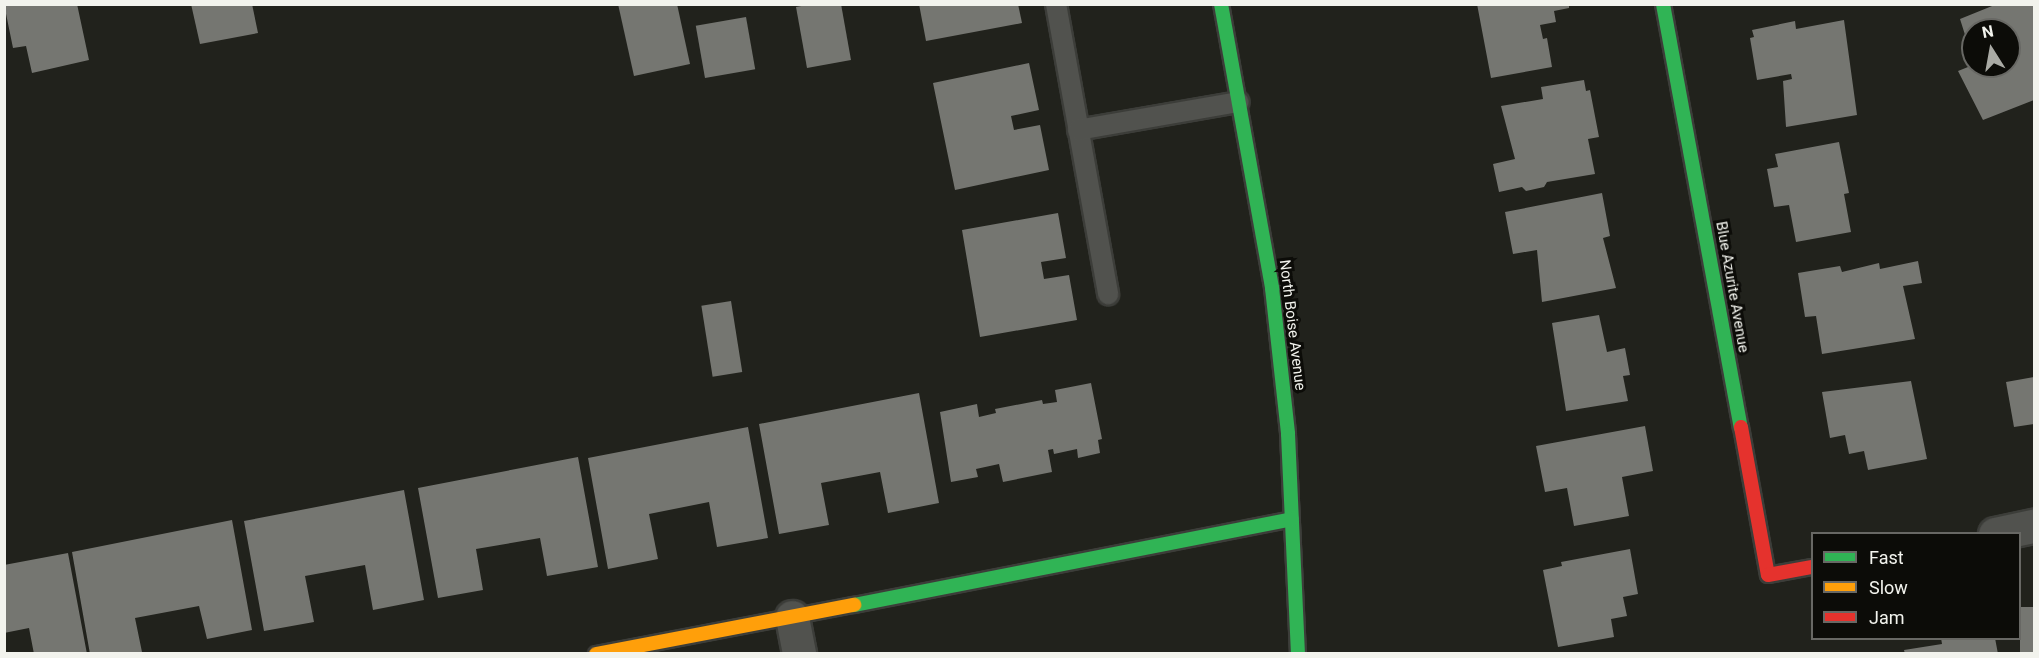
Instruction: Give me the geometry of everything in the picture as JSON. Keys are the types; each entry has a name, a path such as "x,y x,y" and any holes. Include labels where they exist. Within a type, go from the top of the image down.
{"street":[{"name":"North Boise Avenue","path":"1221,4 1272,288 1288,434 1298,654"},
{"name":"Blue Azurite Avenue","path":"1663,4 1768,575 1811,567"},
{"path":"596,654 1208,539 1292,519"},
{"path":"2005,532 2034,526"},
{"path":"792,617 799,654"}],"lane":[{"path":"1056,4 1108,294"},
{"path":"1078,130 1239,102"}],"building":[{"path":"4,4 77,4 89,60 32,73 26,46 13,48"},
{"path":"191,4 252,4 258,33 200,44"},
{"path":"618,4 677,4 690,64 634,76"},
{"path":"812,4 841,4 851,60 807,68 796,7"},
{"path":"919,4 1018,4 1022,23 926,41"},
{"path":"1477,4 1569,4 1569,8 1554,11 1556,22 1540,25 1543,39 1547,38 1552,67 1491,78"},
{"path":"1997,4 2034,4 2034,100 1983,120 1962,78 2021,78 2021,18 1962,18"},
{"path":"746,17 755,69 705,78 696,26"},
{"path":"1844,20 1857,115 1786,127 1783,81 1792,79 1791,74 1757,80 1750,38 1754,37 1752,30 1795,21 1796,29"},
{"path":"1029,63 1039,110 1011,116 1014,130 1040,125 1049,170 955,190 933,83"},
{"path":"1584,80 1586,91 1590,90 1599,137 1588,139 1595,174 1547,182 1544,187 1526,191 1522,187 1499,192 1493,164 1515,159 1501,106 1543,99 1541,87"},
{"path":"1839,142 1849,193 1844,194 1851,232 1796,242 1789,205 1774,207 1767,169 1778,167 1775,154"},
{"path":"1602,193 1610,236 1603,238 1616,288 1542,302 1537,250 1513,254 1505,212"},
{"path":"1058,213 1066,258 1041,262 1044,279 1069,275 1077,320 980,337 962,230"},
{"path":"1918,261 1922,283 1903,286 1915,339 1822,354 1816,316 1805,317 1798,273 1840,266 1842,272 1879,263 1880,269"},
{"path":"731,301 742,372 713,377 701,306"},
{"path":"1599,315 1607,352 1625,348 1630,375 1623,376 1628,401 1566,411 1552,323"},
{"path":"2034,377 2034,424 2014,427 2006,382"},
{"path":"1911,381 1927,459 1868,470 1864,451 1849,454 1845,435 1830,438 1822,392"},
{"path":"1091,383 1102,439 1098,440 1100,453 1078,458 1077,449 1054,454 1053,449 1048,450 1052,472 1003,482 999,464 976,469 978,477 951,482 940,412 977,404 979,417 996,413 995,409 1042,400 1043,404 1057,402 1055,390"},
{"path":"919,393 939,503 888,513 880,472 821,483 829,525 779,534 759,424"},
{"path":"1645,426 1653,471 1622,477 1629,516 1574,526 1567,488 1545,492 1536,446"},
{"path":"748,427 768,538 717,547 709,502 649,514 658,559 608,569 588,458"},
{"path":"578,457 598,567 547,576 540,538 476,549 483,590 438,598 418,488"},
{"path":"404,490 424,600 373,610 365,565 305,576 314,622 264,631 244,521"},
{"path":"232,520 252,630 207,639 199,606 135,618 142,652 90,654 72,552"},
{"path":"1630,549 1638,594 1623,597 1627,616 1611,619 1614,637 1558,647 1543,570 1562,566 1561,562"},
{"path":"68,553 87,654 34,654 29,628 4,633 4,565"},
{"path":"2021,607 2034,607 2034,654 2020,654"},
{"path":"1941,640 1995,640 1998,654 1905,654 1904,650 1942,644"}],"traffic: fast":[{"path":"1221,4 1272,288 1288,434 1298,654"},
{"path":"1663,4 1741,427"},
{"path":"854,605 1292,519"}],"traffic: slow":[{"path":"596,654 854,605"}],"traffic: jam":[{"path":"1741,427 1768,575 1811,567"}]}
